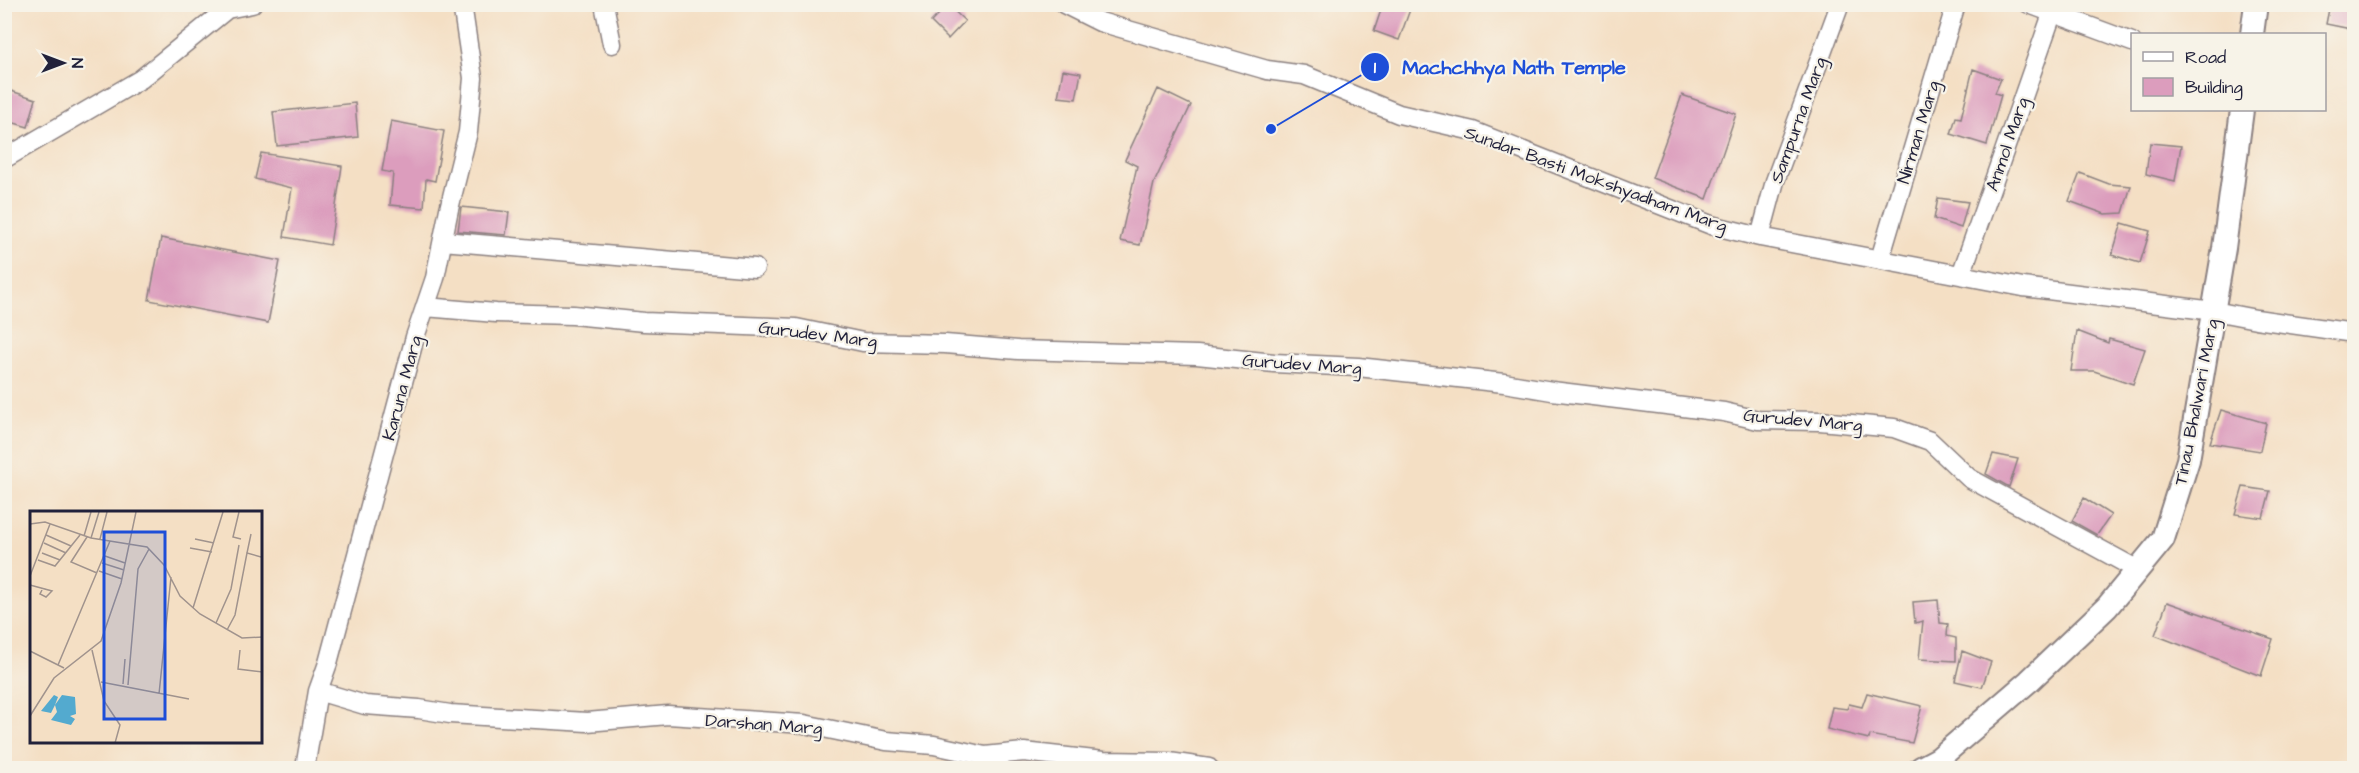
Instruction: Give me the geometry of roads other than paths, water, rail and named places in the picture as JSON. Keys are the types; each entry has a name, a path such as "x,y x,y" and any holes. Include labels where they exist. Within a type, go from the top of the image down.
{"street":[{"path":"4,159 141,79 227,9 252,4"},
{"name":"Karuna Marg","path":"304,768 318,692 328,663 415,336 435,278 468,132 473,78 462,4"},
{"path":"604,4 612,44"},
{"name":"Sundar Basti Mokshyadham Marg","path":"1064,4 1100,22 1267,70 1304,75 1399,114 1473,131 1711,225 1760,237 2023,287 2214,310 2256,320 2355,333"},
{"name":"Sampurna Marg","path":"1760,237 1775,181 1840,4"},
{"name":"Nirman Marg","path":"1880,259 1956,4"},
{"path":"2029,4 2131,41"},
{"path":"2252,33 2256,4"},
{"name":"Anmol Marg","path":"1961,275 2052,14"},
{"name":"Tinau Bhalwari Marg","path":"1921,768 1938,759 2029,681 2108,607 2163,539 2188,460 2214,310 2242,111"},
{"path":"443,241 755,268"},
{"name":"Gurudev Marg","path":"425,306 496,314 573,315 644,322 796,328 863,342 945,344 1018,350 1197,355 1274,363 1358,367 1504,383 1725,412 1758,420 1820,421 1894,428 1930,441 1969,478 2138,570"},
{"name":"Darshan Marg","path":"318,692 365,705 450,714 587,722 668,715 804,724 886,741 934,745 985,756 1024,752 1103,761 1169,762 1209,768"}],"place":[{"name":"Machchhya Nath Temple","path":"1271,129"}]}
